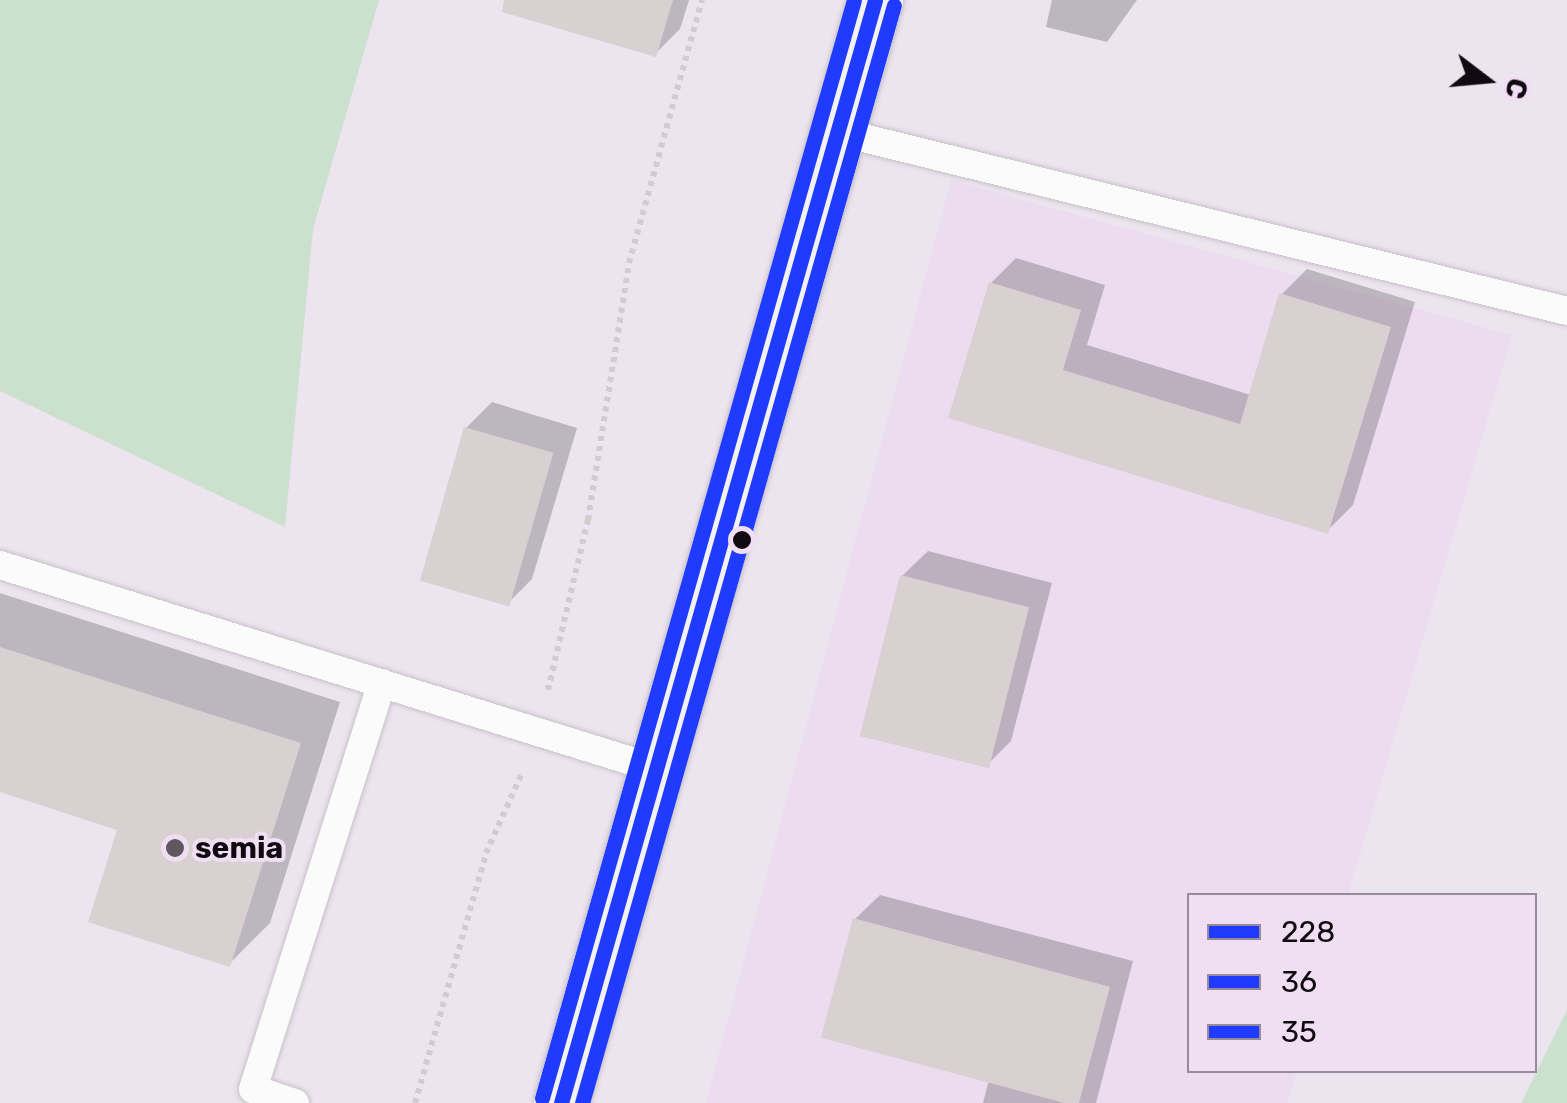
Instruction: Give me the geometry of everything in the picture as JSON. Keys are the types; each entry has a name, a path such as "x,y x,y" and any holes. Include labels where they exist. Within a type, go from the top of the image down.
{"main road":[{"path":"561,1103 875,0"}],"lane":[{"path":"839,132 1567,311"},
{"path":"0,565 657,769"},
{"path":"296,1103 251,1096 382,684"}],"path":[{"path":"416,1103 486,853 541,733 588,520 629,264 702,0"}],"shaded area":[{"path":"951,180 1512,335 1349,893 1187,893 1187,1073 1296,1073 1287,1103 706,1103"}],"green space":[{"path":"0,0 379,0 313,229 285,527 0,391"},
{"path":"1567,1010 1567,1103 1521,1103"}],"building":[{"path":"504,0 673,0 656,57 502,12"},
{"path":"989,282 1081,310 1063,370 1240,424 1279,293 1391,327 1328,534 948,418"},
{"path":"464,427 553,453 509,606 420,581"},
{"path":"900,575 1029,607 989,768 860,736"},
{"path":"0,647 301,743 230,967 88,922 117,830 0,792"},
{"path":"853,918 1110,987 1079,1103 1064,1103 821,1038"}],"transit line":[{"name":"35","path":"542,1098 854,0"},
{"name":"228","path":"561,1103 875,0"},
{"name":"36","path":"582,1103 894,5"}],"place":[{"name":"semia","path":"175,848"}]}
